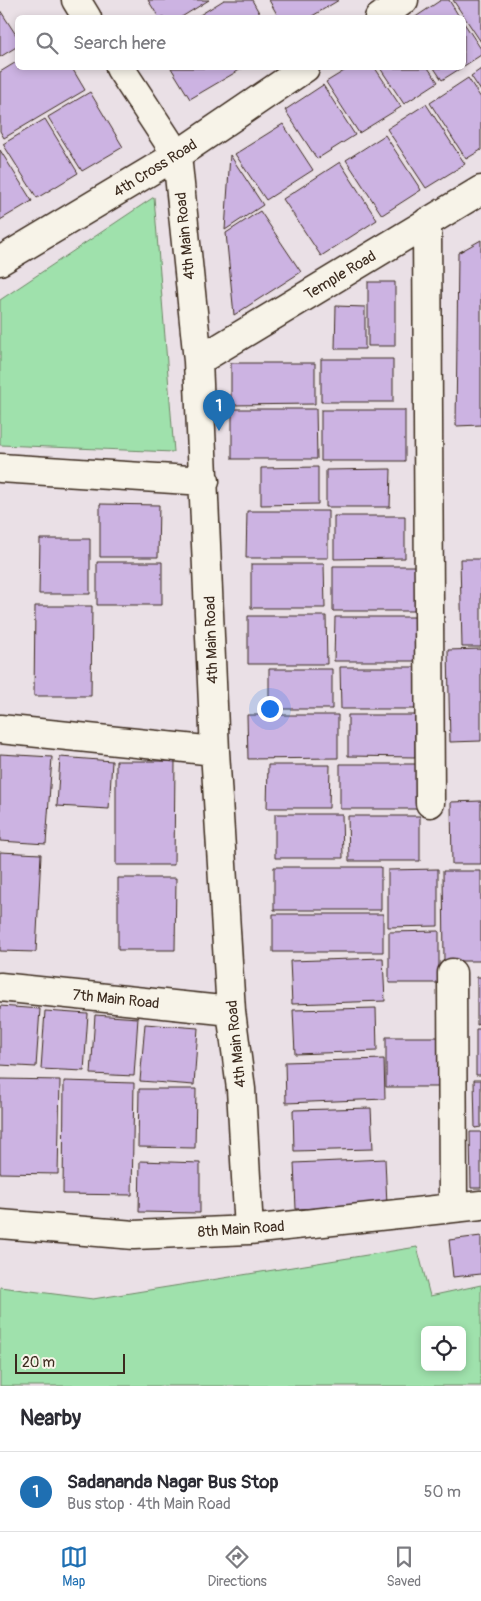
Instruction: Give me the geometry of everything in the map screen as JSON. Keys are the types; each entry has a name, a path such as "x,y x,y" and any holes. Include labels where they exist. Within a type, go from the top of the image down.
{"street":[{"path":"76,0 85,15"},
{"path":"383,15 404,0"},
{"name":"4th Main Road","path":"121,70 177,155 198,361 205,481 215,751 231,1011 241,1089 249,1230"},
{"name":"4th Cross Road","path":"0,261 177,155 302,70"},
{"name":"Temple Road","path":"198,361 481,190"},
{"path":"427,222 430,803"},
{"path":"0,468 205,481"},
{"path":"0,729 215,751"},
{"path":"452,973 453,1208"},
{"name":"7th Main Road","path":"0,987 231,1011"},
{"name":"8th Main Road","path":"0,1224 134,1235 249,1230 481,1205"}],"green space":[{"path":"154,197 174,452 0,445 0,300"},
{"path":"417,1247 430,1296 481,1285 481,1386 0,1386 0,1287 93,1299"}],"building":[{"path":"148,0 209,0 185,15 157,15"},
{"path":"224,0 252,0 260,15 200,15"},
{"path":"269,0 339,0 314,15 277,15"},
{"path":"441,0 449,0 458,15 418,15"},
{"path":"453,0 481,0 481,42 466,20 466,15 463,15"},
{"path":"0,10 15,33 15,48 0,57"},
{"path":"466,26 481,49 481,55 466,65"},
{"path":"15,63 15,70 73,70 85,90 4,138 0,131 0,72"},
{"path":"481,69 481,91 471,76"},
{"path":"172,70 240,70 190,99"},
{"path":"346,70 376,70 401,107 359,133 326,82"},
{"path":"381,70 429,70 438,82 404,104"},
{"path":"435,70 458,70 442,80"},
{"path":"468,78 481,98 481,150 466,159 430,103"},
{"path":"323,85 355,135 317,159 285,110"},
{"path":"90,92 123,147 82,171 48,117"},
{"path":"426,104 465,164 426,188 387,129"},
{"path":"45,119 78,173 37,198 3,144"},
{"path":"283,124 313,170 266,200 235,154"},
{"path":"385,135 421,190 382,215 346,160"},
{"path":"0,150 32,201 0,220"},
{"path":"230,155 263,205 225,230"},
{"path":"340,162 377,220 321,256 283,199"},
{"path":"260,211 301,272 234,315 226,233"},
{"path":"481,240 481,425 456,426 458,253"},
{"path":"368,282 395,282 395,346 368,346"},
{"path":"336,306 365,307 365,349 335,349"},
{"path":"321,359 393,359 393,402 321,402"},
{"path":"231,363 315,363 315,404 231,405"},
{"path":"232,409 316,409 317,459 232,459"},
{"path":"321,410 405,410 405,461 321,461"},
{"path":"318,467 318,504 261,505 261,468"},
{"path":"391,469 390,507 326,507 326,470"},
{"path":"100,504 159,505 158,557 100,557"},
{"path":"247,511 328,511 328,558 246,558"},
{"path":"334,516 405,516 405,558 334,559"},
{"path":"40,539 90,539 90,594 39,594"},
{"path":"460,559 481,559 481,647 462,647"},
{"path":"97,562 162,562 162,605 97,605"},
{"path":"251,564 324,564 325,608 251,608"},
{"path":"333,566 415,566 415,611 333,611"},
{"path":"35,606 92,606 91,696 34,696"},
{"path":"248,616 326,616 327,664 248,664"},
{"path":"335,617 417,617 417,661 334,661"},
{"path":"481,649 481,741 450,742 448,650"},
{"path":"340,667 419,667 419,709 341,709"},
{"path":"269,669 332,669 332,709 269,709"},
{"path":"247,715 338,715 338,758 248,759"},
{"path":"348,715 415,715 415,757 348,756"},
{"path":"0,754 52,757 46,844 0,841"},
{"path":"60,757 112,761 109,809 57,806"},
{"path":"116,761 175,761 174,865 116,865"},
{"path":"340,764 418,764 418,809 340,809"},
{"path":"268,765 330,765 329,808 267,808"},
{"path":"481,801 481,864 452,864 451,802"},
{"path":"275,814 342,814 343,858 275,858"},
{"path":"348,816 420,816 420,861 349,861"},
{"path":"0,852 41,854 36,952 0,951"},
{"path":"274,867 381,867 381,910 274,910"},
{"path":"438,869 438,926 388,927 388,870"},
{"path":"443,871 481,871 481,961 444,961"},
{"path":"118,878 176,878 175,950 118,950"},
{"path":"273,914 383,914 383,952 273,952"},
{"path":"439,931 439,983 389,983 389,932"},
{"path":"383,958 385,1001 292,1004 290,961"},
{"path":"477,977 481,977 481,1024 477,1025"},
{"path":"0,1006 40,1009 36,1067 0,1065"},
{"path":"376,1008 377,1051 295,1054 293,1010"},
{"path":"45,1011 88,1014 84,1071 41,1069"},
{"path":"95,1015 138,1018 134,1076 91,1074"},
{"path":"145,1024 198,1028 194,1085 140,1081"},
{"path":"476,1029 481,1029 481,1075 476,1075"},
{"path":"386,1037 448,1037 449,1087 386,1087"},
{"path":"384,1059 385,1099 286,1103 285,1062"},
{"path":"0,1079 60,1080 58,1174 0,1173"},
{"path":"474,1080 481,1080 481,1127 475,1128"},
{"path":"64,1081 134,1083 132,1195 63,1194"},
{"path":"139,1089 196,1089 195,1148 138,1147"},
{"path":"371,1108 373,1149 294,1151 293,1110"},
{"path":"470,1132 481,1132 481,1188 471,1188"},
{"path":"385,1159 387,1205 296,1209 294,1163"},
{"path":"140,1161 200,1163 200,1213 139,1212"},
{"path":"481,1236 481,1274 453,1277 449,1240"}],"place":[{"name":"Sadananda Nagar Bus Stop","path":"219,431"}]}
